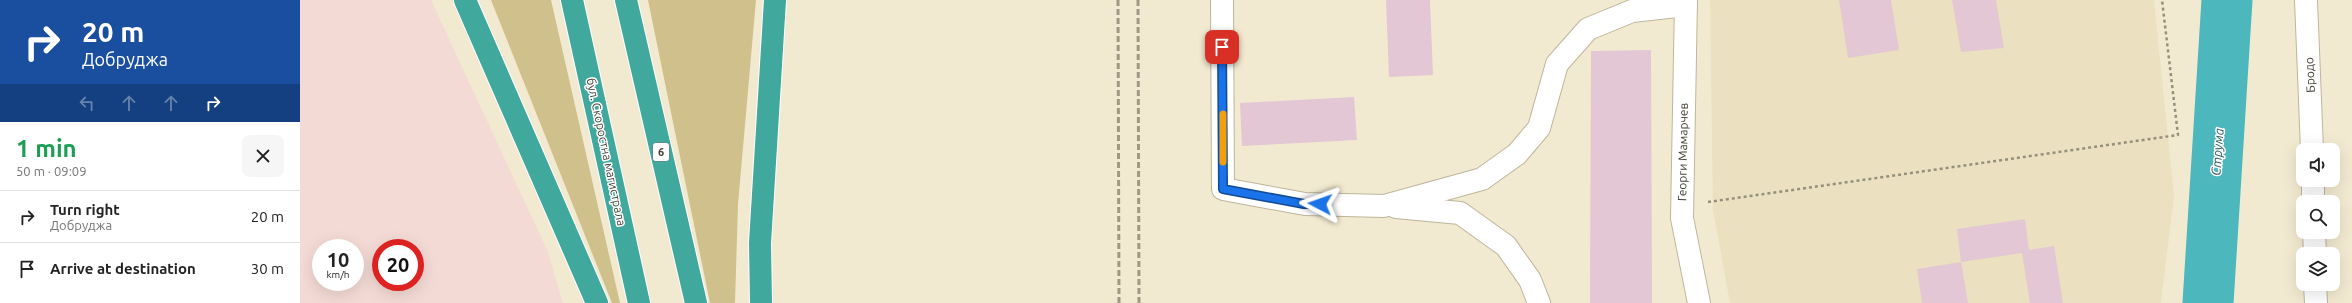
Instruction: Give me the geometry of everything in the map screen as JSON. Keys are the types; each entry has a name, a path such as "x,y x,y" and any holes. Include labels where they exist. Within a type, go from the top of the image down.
{"highway":[{"path":"465,0 597,303"},
{"name":"бул. Скоростна магистрала","path":"572,0 639,303"},
{"name":"6","path":"626,0 696,303"},
{"path":"761,303 760,244 775,0"}],"street":[{"path":"1222,0 1223,189 1304,204 1384,206 1460,213 1506,246 1530,280 1539,303"},
{"name":"Бродо","path":"2306,0 2312,143"},
{"path":"1384,206 1482,179 1517,154 1539,128 1557,64 1588,29 1632,11 1686,3"},
{"name":"Георги Мамарчев","path":"1686,3 1682,218 1699,303"},
{"path":"2315,291 2316,303"}],"path":[{"path":"1682,206 2178,134 2162,0"}],"shaded area":[{"path":"300,0 431,0 548,252 563,303 300,303"},
{"path":"491,0 551,0 620,303 612,303"},
{"path":"648,0 756,0 738,204 735,303 710,303"},
{"path":"1710,0 2154,0 2174,196 2161,303 1730,303 1713,210"}],"building":[{"path":"1386,0 1430,0 1433,75 1389,77"},
{"path":"1839,0 1891,0 1899,50 1848,58"},
{"path":"1952,0 1996,0 2004,48 1961,52"},
{"path":"1651,50 1652,303 1590,303 1591,51"},
{"path":"1354,97 1357,140 1242,146 1240,103"},
{"path":"2025,219 2029,250 2054,246 2063,303 2030,303 2022,253 1961,262 1957,229"},
{"path":"1961,262 1968,303 1922,303 1917,269"}],"waterway":[{"name":"Струма","path":"2208,303 2227,0"}],"railway":[{"path":"1118,0 1119,303"},
{"path":"1138,0 1139,303"}],"slow traffic":[{"path":"1223,114 1223,162"}],"route":[{"path":"1222,47 1223,189 1304,204 1320,204"}]}
